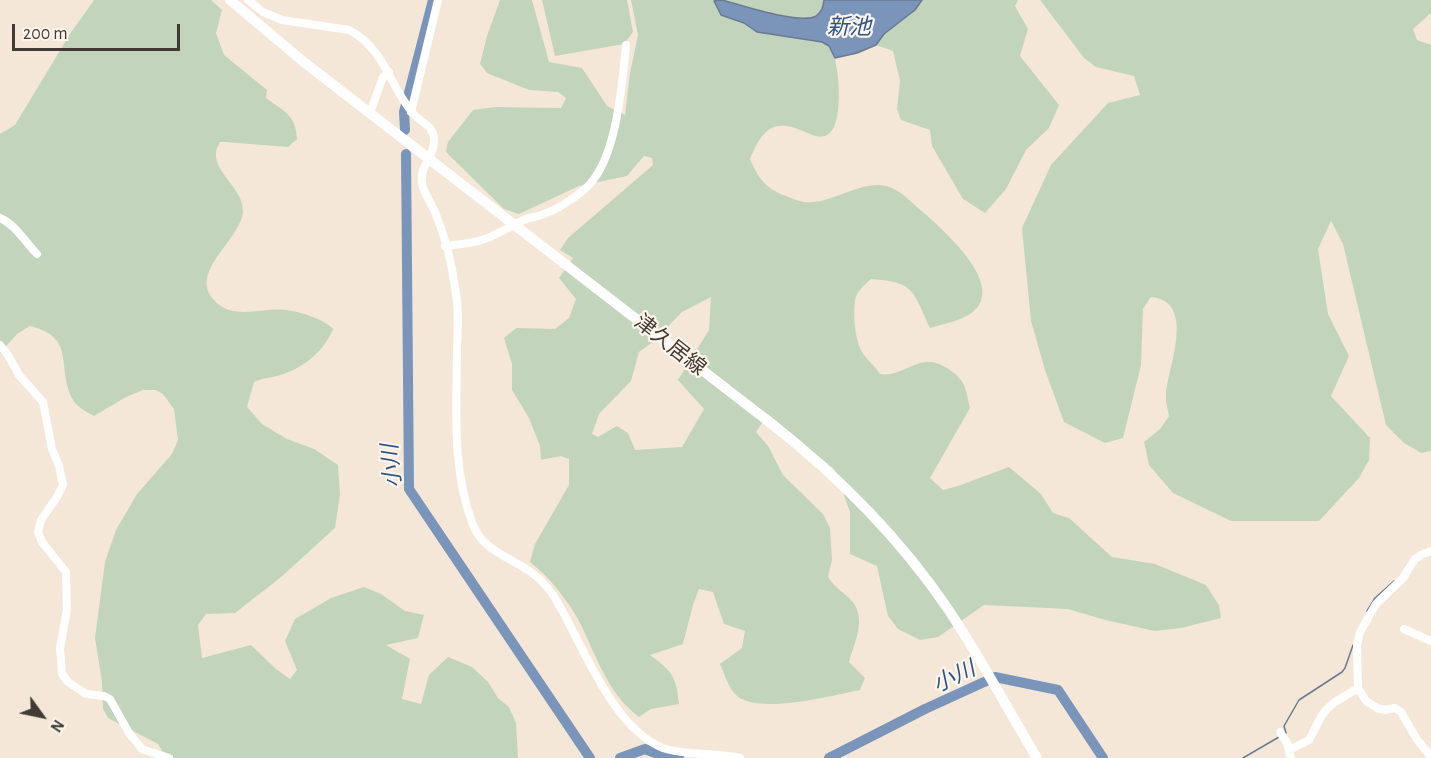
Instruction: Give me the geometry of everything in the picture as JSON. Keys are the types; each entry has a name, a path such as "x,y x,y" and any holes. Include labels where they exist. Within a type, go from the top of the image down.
{"main road":[{"name":"津久居線","path":"230,0 305,63 777,428 845,488 930,584 952,615 1037,758"}],"street":[{"path":"408,107 438,0"},
{"path":"242,11 251,2 263,12 282,20 349,30 358,35 379,54 408,107 427,124 433,133 430,159 423,172 422,182 439,224 455,287 458,316 458,465 466,501 477,532 488,547 535,575 551,592 596,676 628,723 661,747 673,751 740,758"},
{"path":"445,246 474,243 493,236 513,224 544,215 586,188 595,178 610,145 621,93 626,45"},
{"path":"370,113 383,77 389,72"},
{"path":"0,218 22,235 37,254"},
{"path":"0,345 22,379 43,402 52,449 63,485 41,520 38,532 42,542 66,572 67,610 60,648 62,674 74,687 86,694 110,699 129,733 142,749 169,758"},
{"path":"1431,551 1415,559 1403,578 1367,611 1357,645 1358,688 1366,701 1377,708 1395,708 1401,712 1416,738 1431,757"},
{"path":"1404,629 1431,641"},
{"path":"1282,735 1290,754 1309,740 1327,709 1358,688"}],"green space":[{"path":"94,0 211,0 222,10 216,33 224,55 267,90 266,98 288,114 294,124 297,139 288,147 220,142 216,151 217,160 220,169 238,194 243,212 240,223 212,266 207,287 212,298 228,310 237,312 292,311 317,319 333,329 324,345 303,365 286,373 254,382 247,407 262,424 287,439 314,449 338,465 340,494 335,528 280,578 235,613 206,614 198,625 202,658 251,645 290,679 297,670 285,641 295,619 331,598 364,587 381,594 405,611 424,615 418,638 386,645 410,659 402,699 421,704 429,675 448,657 472,667 488,682 498,698 509,707 516,723 518,758 166,758 158,744 108,718 103,709 102,682 95,638 105,562 116,530 137,494 172,454 178,440 174,409 163,394 156,390 143,390 94,416 87,412 70,394 59,344 44,331 30,326 17,334 0,353 0,134 15,125 70,34"},
{"path":"500,0 532,0 549,62 582,68 607,106 625,115 630,73 638,35 631,0 718,0 714,1 721,15 744,23 757,32 822,42 830,47 836,66 839,93 833,129 827,135 819,137 794,128 777,126 770,129 759,140 750,159 756,172 768,186 802,202 815,202 874,185 896,190 949,237 979,276 983,289 981,301 972,313 930,328 920,305 905,286 885,280 871,279 863,286 855,301 855,328 860,347 880,374 892,374 919,363 930,362 948,368 964,385 970,408 930,478 943,490 1009,467 1041,494 1053,513 1069,518 1112,557 1155,564 1206,585 1219,605 1221,618 1181,628 1155,631 1068,609 984,605 938,637 920,640 898,629 888,616 877,566 850,554 850,512 835,470 768,414 756,432 768,446 783,475 823,514 830,528 832,560 828,577 852,601 858,612 858,634 849,662 865,678 860,690 775,704 744,700 732,690 720,664 742,648 745,631 724,624 713,592 699,589 683,644 650,655 672,675 679,704 651,709 639,717 618,696 610,684 568,603 551,581 530,562 535,544 569,485 569,459 561,456 541,460 540,446 529,418 512,390 512,364 504,338 516,328 555,329 569,318 576,299 559,278 573,258 560,250 568,238 653,165 652,158 644,156 627,176 579,186 519,214 504,209 446,152 448,142 473,110 495,107 561,108 566,98 558,92 529,90 487,73 480,64","holes":["711,297 709,330 678,380 704,409 682,447 635,450 628,433 617,426 598,437 592,434 599,414 631,381 639,352 653,342 682,312"]},
{"path":"542,0 627,0 633,32 624,44 555,56"},
{"path":"722,0 824,1 822,10 817,15 796,18 770,14"},
{"path":"922,0 1018,0 1015,6 1028,29 1020,56 1059,105 1049,128 1026,150 1006,189 985,213 963,199 932,146 930,130 901,120 897,109 900,81 893,51 876,45 884,34"},
{"path":"1040,0 1431,0 1431,13 1413,29 1417,40 1431,45 1431,451 1421,453 1404,443 1386,425 1343,244 1331,221 1318,249 1328,314 1349,356 1331,396 1370,438 1369,460 1359,478 1319,521 1231,521 1173,493 1149,465 1144,442 1160,429 1169,416 1166,393 1174,351 1176,322 1173,310 1165,301 1151,297 1143,309 1141,365 1123,438 1105,443 1064,422 1045,370 1031,321 1022,228 1051,165 1108,103 1140,95 1134,76 1096,67 1084,58"}],"water":[{"name":"新池","path":"722,0 784,16 808,18 820,13 824,0 922,0 915,10 884,34 876,45 857,53 835,58 829,46 822,42 757,32 744,23 721,15 714,1"}],"waterway":[{"name":"小川","path":"405,130 404,112 433,0"},
{"name":"小川","path":"406,154 409,489 590,758"},
{"path":"1367,611 1375,598 1394,581"},
{"path":"1286,733 1284,726 1299,700 1342,672 1353,645"},
{"name":"小川","path":"829,758 925,709 995,677 1058,690 1103,758"},
{"path":"1243,758 1279,737"},
{"name":"小川","path":"620,758 645,749 660,755 679,758"}]}
